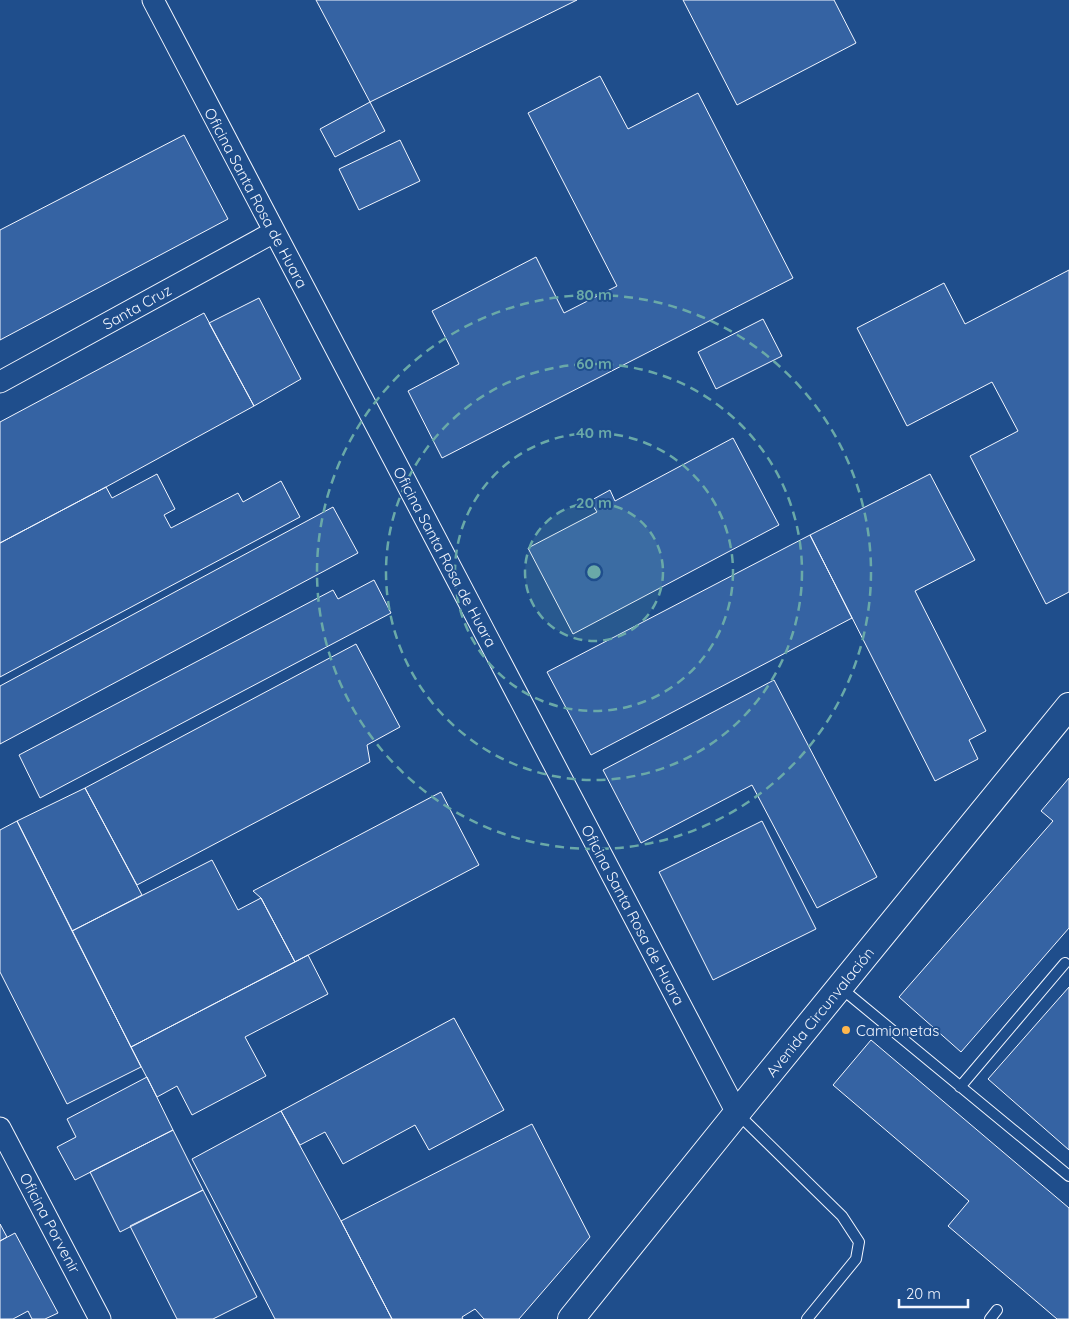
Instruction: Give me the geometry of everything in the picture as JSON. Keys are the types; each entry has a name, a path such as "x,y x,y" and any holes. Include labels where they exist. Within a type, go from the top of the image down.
{"street":[{"name":"Oficina Santa Rosa de Huara","path":"153,0 738,1113"},
{"name":"Santa Cruz","path":"0,382 274,232"},
{"name":"Avenida Circunvalación","path":"571,1319 1069,706"},
{"name":"Oficina Porvenir","path":"0,1128 100,1319"}],"lane":[{"path":"960,1087 1065,963"},
{"path":"840,988 1069,1176"},
{"path":"738,1113 842,1216 859,1242 856,1259 807,1319"},
{"path":"990,1319 997,1310"}],"building":[{"path":"316,0 577,0 370,102"},
{"path":"683,0 834,0 856,43 737,105"},
{"path":"600,76 628,129 698,93 793,278 442,458 408,391 459,364 432,311 536,257 564,313 617,286 528,113"},
{"path":"370,102 385,131 335,157 320,129"},
{"path":"184,135 228,219 0,340 0,230"},
{"path":"400,140 420,181 359,210 339,169"},
{"path":"1069,270 1069,592 1046,604 970,456 1018,431 992,382 907,426 857,328 944,283 965,324"},
{"path":"259,298 301,379 254,406 209,323"},
{"path":"204,313 254,406 0,543 0,422"},
{"path":"763,319 782,356 716,389 698,352"},
{"path":"733,438 779,525 573,634 528,548 597,512 590,501 610,490 615,501"},
{"path":"157,474 175,509 164,515 171,528 238,493 243,502 281,481 300,517 0,677 0,543 106,487 112,498"},
{"path":"930,474 975,560 915,591 986,731 969,740 978,759 935,781 810,535"},
{"path":"333,507 358,553 0,744 0,686"},
{"path":"810,535 852,618 591,755 547,672"},
{"path":"374,580 391,613 40,798 19,755 333,590 338,599"},
{"path":"356,644 400,727 367,745 370,762 137,885 85,788"},
{"path":"774,680 877,877 817,908 752,785 641,843 603,770"},
{"path":"1069,778 1069,928 961,1052 899,997 1053,821 1041,811"},
{"path":"85,788 142,895 72,931 17,821"},
{"path":"441,792 479,865 295,962 261,898 253,891"},
{"path":"17,821 141,1067 67,1104 0,972 0,830"},
{"path":"762,821 816,929 713,980 659,872"},
{"path":"212,860 238,910 261,898 295,962 131,1047 72,931"},
{"path":"308,955 328,994 245,1037 266,1076 192,1115 177,1086 157,1097 131,1047"},
{"path":"1069,987 1069,1150 988,1079"},
{"path":"454,1018 504,1110 429,1150 415,1125 343,1164 325,1132 300,1145 281,1111"},
{"path":"871,1040 1069,1208 1069,1319 1057,1319 948,1226 969,1201 833,1085"},
{"path":"147,1077 173,1130 75,1180 57,1147 76,1137 67,1119"},
{"path":"281,1111 392,1319 275,1319 192,1159"},
{"path":"532,1124 590,1237 519,1319 484,1319 475,1309 462,1317 463,1319 392,1319 341,1221"},
{"path":"173,1130 203,1190 120,1232 90,1172"},
{"path":"203,1190 257,1297 213,1319 177,1319 130,1226"},
{"path":"0,1224 7,1237 0,1241"},
{"path":"15,1233 58,1313 45,1319 32,1319 28,1311 13,1319 0,1319 0,1241"}],"place":[{"name":"Camionetas","path":"846,1030"}]}
